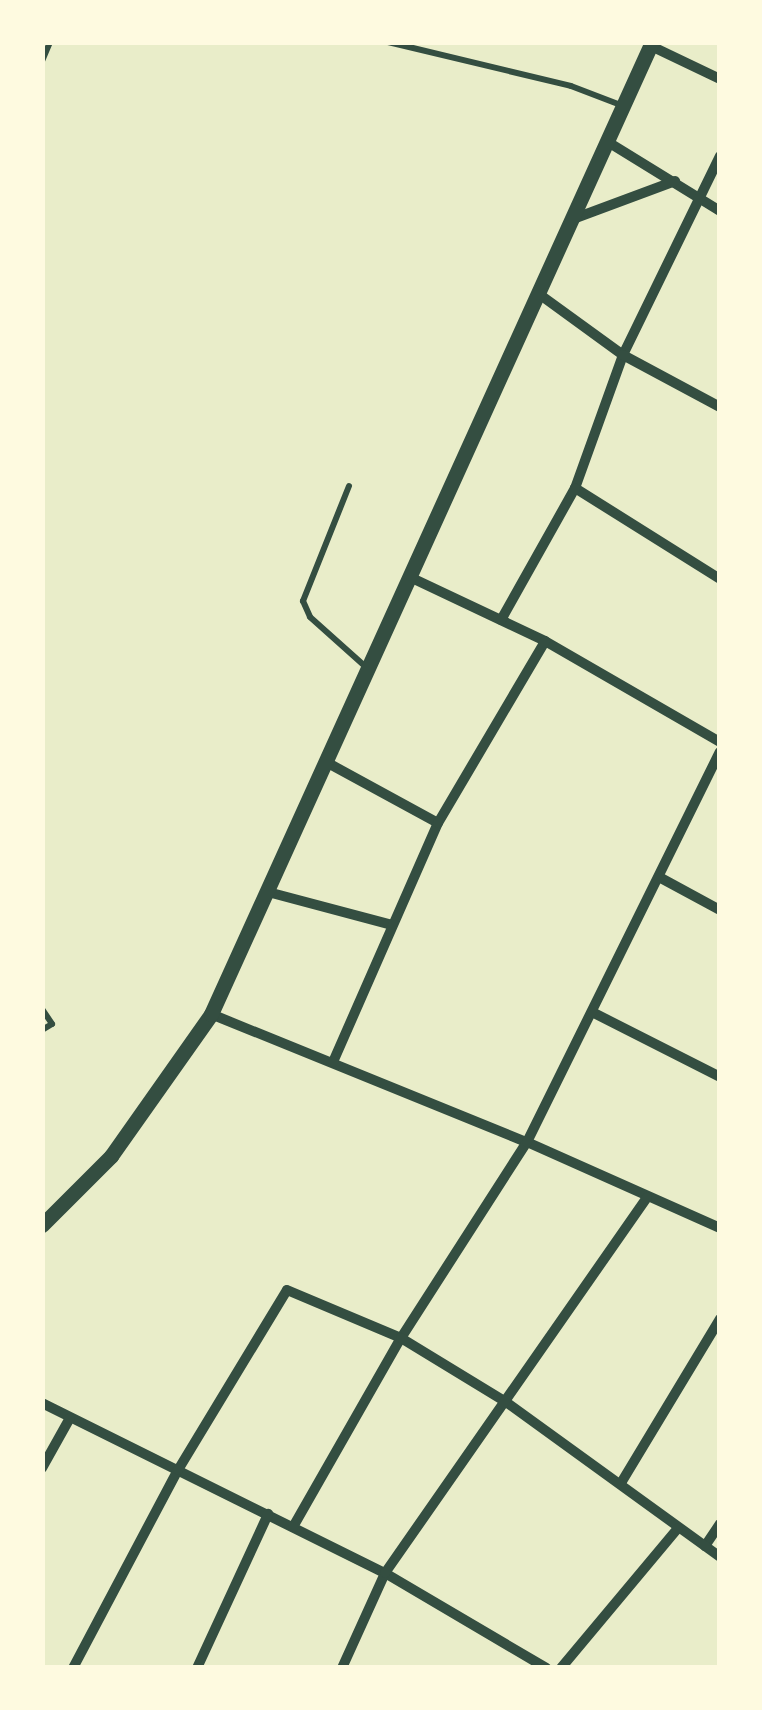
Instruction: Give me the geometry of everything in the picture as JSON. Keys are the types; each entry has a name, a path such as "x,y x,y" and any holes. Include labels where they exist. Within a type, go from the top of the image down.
{"street":[{"path":"42,1225 111,1156 211,1014 414,580 651,44 720,78"},
{"path":"608,142 720,211"},
{"path":"501,620 575,488 623,355 720,156"},
{"path":"573,219 674,181"},
{"path":"539,294 623,355 720,406"},
{"path":"575,488 720,579"},
{"path":"414,580 545,642 720,742"},
{"path":"333,1062 438,823 545,642"},
{"path":"293,1526 401,1338 527,1142 720,752"},
{"path":"328,764 438,823"},
{"path":"659,877 720,910"},
{"path":"268,892 392,926"},
{"path":"594,1013 720,1077"},
{"path":"211,1014 527,1142 720,1228"},
{"path":"342,1668 385,1573 647,1197"},
{"path":"73,1668 178,1470 287,1290 401,1338 506,1402 720,1557"},
{"path":"620,1483 720,1318"},
{"path":"42,1403 385,1573 546,1668"},
{"path":"42,1468 70,1418"},
{"path":"198,1668 268,1514"},
{"path":"705,1546 720,1524"},
{"path":"561,1668 678,1528"}],"lane":[{"path":"42,61 50,42"},
{"path":"388,42 571,86 624,106"},
{"path":"349,486 303,601 310,617 371,671"},
{"path":"42,1009 52,1024 42,1030"}]}
